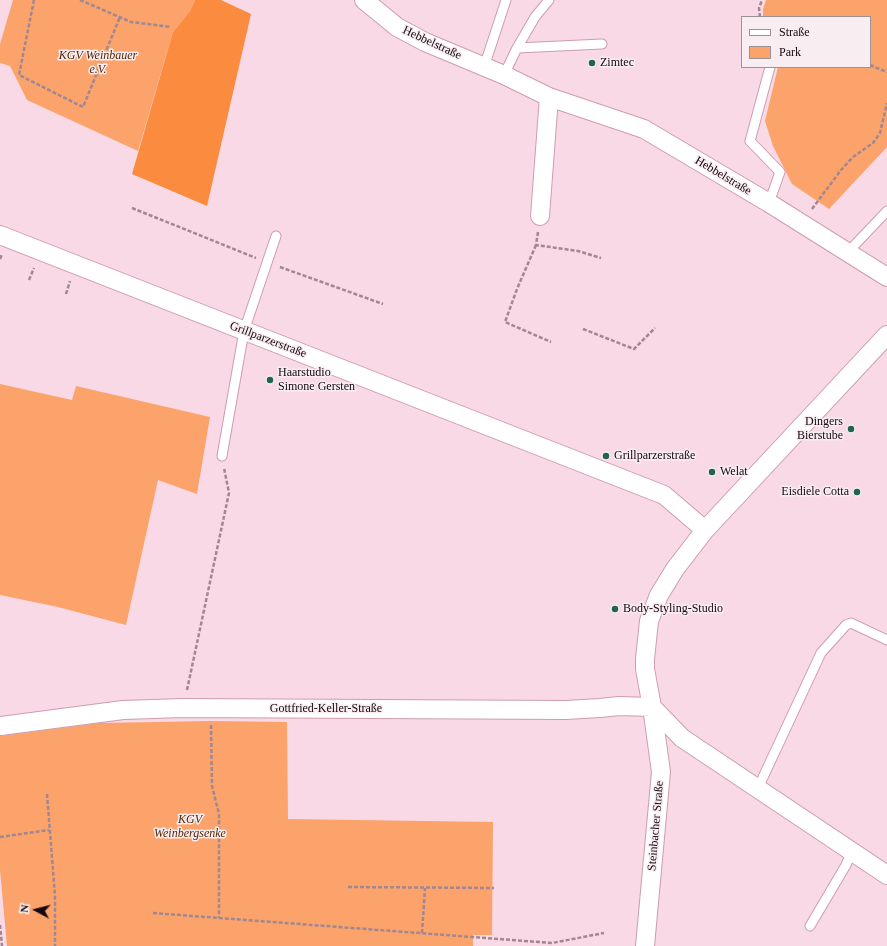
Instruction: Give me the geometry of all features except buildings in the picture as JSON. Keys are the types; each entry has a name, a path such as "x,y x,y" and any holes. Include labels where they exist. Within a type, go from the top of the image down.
{"street":[{"name":"Hebbelstraße","path":"364,0 397,27 425,42 504,75 549,97 644,129 769,203 887,277"},
{"path":"540,216 549,97"},
{"name":"Grillparzerstraße","path":"0,235 664,495 705,530"},
{"name":"Steinbacher Straße","path":"645,946 661,772 652,707 644,669 650,621 659,595 675,569 705,530 887,335"},
{"name":"Gottfried-Keller-Straße","path":"0,726 123,710 183,708 559,710 619,706 652,707"},
{"path":"652,707 682,738 884,873"}],"lane":[{"path":"484,67 506,0"},
{"path":"504,75 516,48 535,17 549,0"},
{"path":"516,48 602,44"},
{"path":"769,203 780,172 750,141 770,68"},
{"path":"848,253 887,210"},
{"path":"222,456 244,331 276,236"},
{"path":"758,788 821,653 846,625 851,624 887,640"},
{"path":"810,926 846,865 852,851"}],"path":[{"path":"34,0 19,75 83,107 120,17"},
{"path":"80,0 132,22 171,28"},
{"path":"760,16 759,8 762,0"},
{"path":"871,65 887,72"},
{"path":"802,224 817,201 852,157 873,143 880,133 887,103"},
{"path":"538,238 517,288 505,322 551,342"},
{"path":"536,245 578,251 601,258"},
{"path":"583,329 634,349 655,328"},
{"path":"183,708 229,493 222,456"},
{"path":"211,721 212,786 219,814 219,918"},
{"path":"47,794 55,896 55,946"},
{"path":"0,837 49,830"},
{"path":"348,887 494,888"},
{"path":"422,933 425,888"},
{"path":"153,914 552,943 604,932"},
{"path":"0,925 2,946"}],"green space":[{"name":"KGV Weinbauer e.V.","path":"13,0 195,0 190,11 173,32 138,151 27,100 10,66 0,63 0,44"},
{"path":"766,0 887,0 887,147 829,209 792,184 773,146 765,121 778,68 871,68 871,16 763,16 763,9"},
{"path":"0,384 72,400 76,386 210,417 197,494 158,480 126,625 58,607 0,595"},
{"name":"KGV Weinbergsenke","path":"211,721 287,722 288,819 493,822 492,935 473,935 473,946 7,946 0,870 0,736 99,723"}],"shaded area":[{"path":"195,0 221,0 251,14 207,206 132,174 173,32 190,11"}],"place":[{"name":"Zimtec","path":"592,63"},
{"name":"Haarstudio Simone Gersten","path":"270,380"},
{"name":"Dingers Bierstube","path":"851,429"},
{"name":"Grillparzerstraße","path":"606,456"},
{"name":"Welat","path":"712,472"},
{"name":"Eisdiele Cotta","path":"857,492"},
{"name":"Body-Styling-Studio","path":"615,609"}]}
